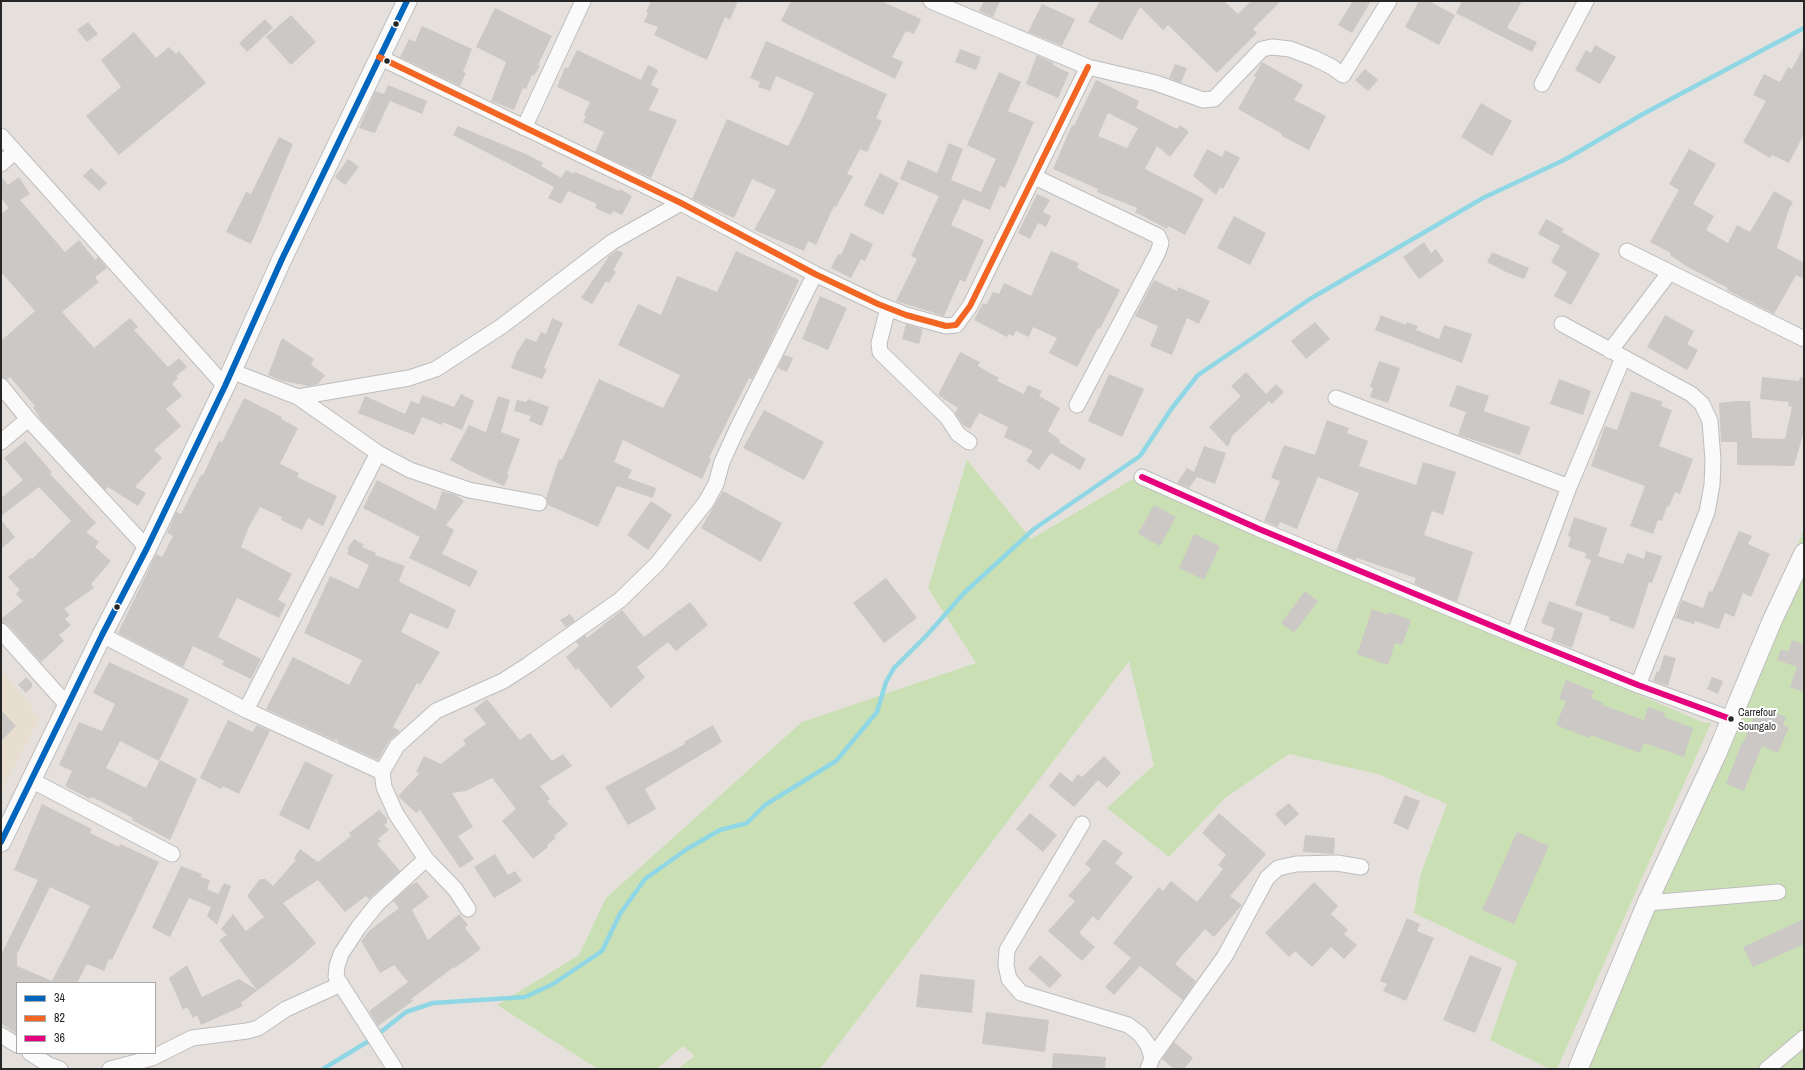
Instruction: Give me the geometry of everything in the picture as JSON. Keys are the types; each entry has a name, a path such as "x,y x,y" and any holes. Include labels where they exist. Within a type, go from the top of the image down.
{"street":[{"path":"1,842 102,635 147,548 228,379 282,259 407,1"},
{"path":"524,128 583,1"},
{"path":"931,1 1088,66 1156,83 1203,100 1214,99 1262,49 1272,47 1290,49 1332,67 1343,75 1389,1"},
{"path":"1542,84 1586,1"},
{"path":"379,57 681,203 816,274 888,308 929,322 946,326 956,325 970,306 1035,177 1088,66"},
{"path":"1,136 14,152 228,379 298,397 378,453 410,470 469,490 539,503"},
{"path":"1,164 14,152"},
{"path":"1035,177 1158,236 1161,243 1158,252 1077,405"},
{"path":"298,397 409,378 436,369 502,326 612,242 681,203"},
{"path":"1627,251 1804,339"},
{"path":"1514,635 1617,354 1669,273"},
{"path":"468,909 455,889 426,859 396,814 384,787 382,772 397,746 436,711 503,681 528,665 620,600 657,564 693,519 712,490 738,427 816,274"},
{"path":"888,308 879,343 880,352 947,417 958,434 969,442"},
{"path":"1562,324 1691,394 1702,404 1710,421 1713,460 1712,485 1707,512 1638,685"},
{"path":"1,386 28,419 147,548"},
{"path":"1336,398 1569,487"},
{"path":"1,442 28,419"},
{"path":"246,710 378,453"},
{"path":"1142,477 1259,529 1514,635 1638,685 1731,718"},
{"path":"1578,1069 1647,903 1804,552"},
{"path":"1,631 68,706"},
{"path":"102,635 246,710 382,772"},
{"path":"31,780 172,854"},
{"path":"1082,824 1007,950 1006,965 1009,979 1021,993 1128,1025 1140,1034 1148,1045 1150,1064"},
{"path":"395,1069 336,977 337,966 340,954 377,904 426,859"},
{"path":"1150,1064 1225,956 1267,878 1278,868 1296,864 1337,862 1361,867"},
{"path":"1647,903 1778,892"},
{"path":"110,1069 152,1058 192,1038 205,1035 247,1031 258,1028 286,1009 341,984"},
{"path":"1,1035 16,1044"},
{"path":"1767,1069 1804,1038"},
{"path":"32,1054 49,1065 60,1069"}],"shaded area":[{"path":"1,668 40,718 1,792"}],"green space":[{"path":"967,460 1031,539 1133,479 1705,723 1711,723 1557,1069 1550,1069 1490,1040 1517,962 1414,913 1421,873 1447,804 1378,774 1289,754 1225,798 1169,857 1107,808 1154,765 1129,661 820,1069 677,1069 695,1056 683,1046 657,1069 598,1069 497,1005 579,955 606,898 802,722 976,663 928,588"},
{"path":"1804,529 1804,1069 1584,1069"}],"building":[{"path":"651,1 738,1 730,20 725,17 707,60 654,35 658,27 644,22 648,13 646,12"},
{"path":"791,1 881,1 921,19 914,34 906,31 892,57 903,62 895,79 781,21"},
{"path":"984,1 1000,1 993,17 979,11"},
{"path":"1100,1 1224,1 1238,14 1251,1 1281,1 1253,29 1257,33 1217,73 1168,25 1163,30 1140,7 1122,40 1088,22"},
{"path":"1353,1 1371,1 1352,33 1338,25"},
{"path":"1419,1 1429,1 1455,15 1439,45 1405,27"},
{"path":"1462,1 1522,1 1507,28 1537,42 1532,52 1456,13"},
{"path":"1042,4 1075,19 1062,46 1028,32"},
{"path":"495,8 552,36 538,65 540,66 534,76 532,75 526,89 523,88 514,110 491,101 506,62 476,47"},
{"path":"291,15 316,42 291,65 266,37"},
{"path":"265,19 273,28 247,52 239,43"},
{"path":"88,22 98,34 87,42 77,30"},
{"path":"422,26 472,49 463,72 466,73 460,86 400,57 409,39 415,42"},
{"path":"134,32 156,58 169,47 176,54 179,51 206,83 119,155 86,116 121,87 101,60"},
{"path":"766,41 887,94 876,118 882,121 867,152 860,149 847,174 853,176 836,207 834,206 816,245 808,241 804,251 754,230 776,190 752,179 734,218 692,199 727,119 788,146 801,121 814,93 776,76 770,91 758,87 760,82 750,78"},
{"path":"1595,45 1616,57 1600,84 1575,70 1586,50 1591,53"},
{"path":"1804,46 1804,134 1789,163 1772,155 1770,158 1743,142 1766,101 1753,95 1764,74 1780,82 1788,67 1792,69"},
{"path":"960,49 981,57 976,70 955,62"},
{"path":"577,50 641,80 648,65 658,70 651,85 659,89 649,110 677,120 651,178 595,152 604,132 583,122 586,116 584,115 590,102 557,87 565,67 568,68"},
{"path":"1037,55 1054,63 1053,65 1069,73 1058,98 1026,84"},
{"path":"1262,62 1303,85 1294,100 1326,116 1309,150 1282,136 1282,134 1238,109 1256,77 1254,76"},
{"path":"1175,64 1187,68 1181,83 1169,78"},
{"path":"1365,69 1378,80 1368,91 1355,80"},
{"path":"999,72 1021,82 1008,111 1034,122 1005,188 1000,186 990,210 963,199 951,225 984,240 965,282 960,280 944,316 896,301 917,259 911,256 939,196 900,179 908,160 937,173 949,143 963,149 951,180 981,192 996,159 967,145"},
{"path":"1096,80 1139,101 1136,108 1177,129 1180,125 1189,132 1170,157 1157,146 1145,169 1204,199 1185,235 1168,226 1167,229 1135,212 1137,208 1097,192 1098,189 1053,169 1072,125 1074,126","holes":["1108,113 1138,128 1127,148 1098,136"]},
{"path":"388,85 427,101 422,114 390,101 375,133 359,128 375,91 384,94"},
{"path":"1481,103 1512,121 1492,156 1461,137"},
{"path":"458,126 528,155 543,163 541,166 561,178 566,170 574,174 575,172 619,191 620,189 632,196 622,215 613,211 611,215 595,208 597,204 568,191 561,204 548,198 554,187 453,135"},
{"path":"279,137 293,144 251,244 226,232 246,192 251,194"},
{"path":"1207,149 1222,157 1225,150 1240,158 1223,189 1220,187 1216,195 1193,176"},
{"path":"1689,149 1716,164 1693,204 1714,216 1706,230 1728,243 1737,225 1750,232 1774,191 1793,202 1789,209 1777,248 1804,263 1804,279 1796,275 1774,314 1727,290 1728,288 1686,266 1670,255 1671,253 1650,242 1679,190 1669,184"},
{"path":"348,159 359,167 345,185 335,177"},
{"path":"91,168 107,183 99,191 83,176"},
{"path":"880,173 899,183 883,215 864,205"},
{"path":"1,176 8,185 19,177 30,194 20,200 65,252 79,240 95,260 98,257 107,268 95,277 99,282 62,312 94,348 130,318 138,327 134,330 168,367 179,358 187,367 176,376 178,378 172,384 182,396 166,409 181,426 154,450 162,458 135,487 146,493 138,506 108,487 105,490 41,420 33,407 35,406 10,377 7,380 1,377 1,341 35,311 1,272 1,214 9,208 1,198"},
{"path":"1037,194 1050,200 1043,212 1051,216 1046,227 1038,223 1030,239 1018,233"},
{"path":"1234,216 1266,233 1250,265 1217,248"},
{"path":"1546,219 1564,229 1562,232 1600,254 1571,305 1554,296 1567,272 1551,262 1560,246 1538,234"},
{"path":"851,233 873,244 865,261 861,259 851,278 831,268 838,254 841,255"},
{"path":"1424,242 1431,253 1436,249 1444,261 1419,279 1403,257"},
{"path":"617,250 623,253 613,270 616,272 609,283 606,281 592,304 581,298 609,256"},
{"path":"736,251 799,280 768,348 752,379 749,378 709,458 711,459 702,479 623,440 614,462 632,470 628,478 656,488 653,498 617,486 598,527 548,505 546,498 559,459 562,460 599,379 663,408 680,375 618,345 638,304 661,315 677,276 717,292"},
{"path":"1051,251 1079,263 1077,268 1120,290 1100,329 1098,328 1077,367 1049,353 1057,338 1033,327 1029,337 1016,331 1013,336 1009,334 1007,337 974,320 983,303 986,305 993,292 999,294 1004,283 1031,296"},
{"path":"1492,252 1529,268 1524,279 1487,262"},
{"path":"1154,280 1177,291 1178,287 1210,301 1199,324 1187,318 1172,355 1150,346 1158,326 1135,316"},
{"path":"820,296 847,308 828,350 802,339"},
{"path":"1381,315 1406,325 1407,322 1418,326 1416,330 1439,339 1444,325 1472,334 1462,363 1375,330"},
{"path":"1665,315 1694,331 1687,344 1698,350 1687,370 1647,347"},
{"path":"552,318 563,323 544,368 547,369 542,379 511,368 517,352 526,338 536,342 541,332 546,334"},
{"path":"1315,322 1330,339 1306,359 1291,341"},
{"path":"906,324 923,329 919,344 902,339"},
{"path":"282,338 314,359 311,365 325,375 318,384 309,386 283,381 268,375"},
{"path":"960,352 980,362 978,366 999,378 997,381 1024,394 1028,385 1042,391 1039,396 1060,408 1048,431 1060,440 1059,442 1086,459 1080,470 1051,453 1039,470 1026,461 1033,451 1004,437 1008,427 979,413 970,429 963,425 955,413 958,408 938,395"},
{"path":"784,355 793,358 787,372 778,368"},
{"path":"1379,361 1400,368 1388,403 1370,397 1373,388 1370,387"},
{"path":"1246,372 1266,394 1276,384 1284,392 1272,404 1269,401 1232,436 1228,447 1209,427 1241,396 1231,386"},
{"path":"1109,374 1144,389 1122,437 1088,421"},
{"path":"1762,377 1799,381 1800,377 1804,378 1804,431 1794,466 1737,465 1737,442 1721,442 1719,403 1738,401 1750,401 1752,438 1785,439 1792,407 1788,406 1789,402 1760,399"},
{"path":"1559,379 1591,391 1583,415 1550,404"},
{"path":"1457,385 1489,396 1484,411 1530,427 1520,455 1458,435 1466,412 1449,406"},
{"path":"1631,391 1663,402 1661,406 1672,410 1659,446 1693,459 1680,494 1675,492 1669,507 1667,506 1662,521 1658,520 1653,534 1630,526 1645,486 1591,466 1605,426 1617,430"},
{"path":"461,394 474,401 462,430 443,422 442,425 422,417 414,435 358,413 365,396 405,414 411,401 419,404 422,395 454,407"},
{"path":"498,396 510,400 501,432 520,439 507,474 509,476 504,486 470,471 450,460 469,425 486,432"},
{"path":"244,398 282,417 281,419 298,428 280,464 299,473 297,477 337,496 323,526 308,518 302,530 281,520 282,517 260,507 248,529 241,547 292,574 278,600 286,604 279,618 237,598 218,637 261,659 251,679 222,665 224,661 193,646 183,667 118,633 156,554 162,557 173,536 167,533 176,512 181,514 201,475 203,475 219,441 222,442"},
{"path":"528,399 549,407 542,426 529,421 531,416 514,411 517,400 526,402"},
{"path":"764,410 824,442 804,480 743,448"},
{"path":"1327,420 1349,428 1347,433 1368,441 1359,466 1416,485 1423,462 1456,472 1443,515 1432,511 1424,535 1473,552 1457,602 1414,584 1416,578 1357,558 1356,560 1336,551 1359,493 1318,477 1297,529 1280,522 1278,527 1264,521 1280,481 1271,478 1284,445 1315,455"},
{"path":"25,441 52,472 50,474 96,523 86,532 99,542 95,547 111,561 91,584 94,588 64,609 70,615 65,619 71,625 59,635 64,641 41,662 8,625 1,622 1,619 23,601 16,594 20,590 8,577 30,558 32,559 71,521 39,487 1,516 1,498 23,480 4,458"},
{"path":"1204,446 1226,453 1215,484 1197,477 1189,488 1177,483 1187,468 1194,472"},
{"path":"377,480 436,510 442,491 456,495 464,501 446,525 454,530 442,554 478,571 470,587 409,558 420,537 363,508"},
{"path":"723,491 782,523 761,562 701,528"},
{"path":"651,501 672,515 648,550 627,535"},
{"path":"1154,505 1176,517 1160,546 1138,534"},
{"path":"1574,517 1607,528 1598,556 1623,564 1627,553 1644,559 1646,551 1662,556 1652,583 1649,582 1634,629 1609,620 1610,617 1575,605 1591,560 1585,558 1586,553 1568,547 1571,537 1568,536"},
{"path":"1,520 15,537 1,549"},
{"path":"1739,531 1752,536 1748,544 1770,554 1751,597 1743,593 1734,617 1725,613 1719,629 1695,621 1694,624 1675,618 1682,600 1703,608 1709,591 1712,592"},
{"path":"1194,534 1220,546 1204,580 1179,568"},
{"path":"354,539 364,545 362,547 376,553 375,555 405,566 399,581 400,582 456,610 448,629 410,613 401,632 440,652 420,685 417,683 393,727 400,731 389,741 378,760 340,743 336,739 334,740 266,709 293,657 349,685 362,660 304,633 330,576 358,589 369,565 347,554 349,550 347,549"},
{"path":"886,578 917,618 884,643 853,603"},
{"path":"1305,591 1318,601 1294,633 1281,623"},
{"path":"1549,601 1583,613 1572,648 1551,640 1555,628 1541,623"},
{"path":"690,602 708,625 676,651 668,642 637,667 645,677 611,708 578,668 576,670 566,657 579,646 576,642 585,635 587,638 622,610 644,637"},
{"path":"1372,609 1388,615 1389,612 1411,620 1402,645 1395,643 1388,665 1357,654"},
{"path":"570,614 575,621 566,627 560,620"},
{"path":"1792,640 1804,644 1804,692 1790,687 1797,667 1777,660 1781,649 1788,652"},
{"path":"1664,655 1676,658 1668,686 1653,681 1657,671 1659,672"},
{"path":"109,662 189,699 159,761 120,741 106,768 146,788 160,760 197,779 170,840 132,820 133,818 92,797 90,799 65,786 72,771 59,765 79,722 102,731 115,704 93,693"},
{"path":"26,677 32,683 32,687 26,693 18,685"},
{"path":"1712,677 1723,681 1718,694 1707,689"},
{"path":"1566,680 1594,691 1591,698 1603,703 1602,705 1644,720 1648,707 1665,713 1664,717 1693,728 1684,757 1644,743 1640,753 1591,735 1589,738 1556,725 1566,701 1559,699"},
{"path":"487,699 520,740 530,733 552,761 563,754 572,766 540,786 550,799 547,801 568,824 554,836 556,838 547,845 548,847 533,859 502,821 516,809 492,778 466,791 452,793 473,827 458,836 474,859 460,868 420,810 416,813 398,796 420,773 416,772 424,756 441,764 466,744 463,740 486,724 474,709"},
{"path":"1759,706 1786,717 1783,725 1789,727 1778,753 1762,746 1744,791 1726,784 1742,742 1743,743"},
{"path":"1,710 16,726 1,741"},
{"path":"228,720 252,732 257,725 270,731 239,794 223,786 221,789 200,778"},
{"path":"713,725 722,742 645,789 656,809 628,825 605,787 685,744 684,742"},
{"path":"1104,756 1121,773 1107,788 1098,780 1074,807 1049,786 1060,772 1072,782 1078,774 1082,777"},
{"path":"305,761 333,775 309,830 279,815"},
{"path":"1405,795 1420,801 1408,830 1393,823"},
{"path":"1289,803 1299,814 1285,826 1275,814"},
{"path":"42,804 92,829 90,833 119,847 120,844 159,862 112,960 109,959 104,971 87,964 78,982 16,982 16,1033 1,1023 1,955 38,880 14,870","holes":["50,887 90,906 52,981 17,966 17,954"]},
{"path":"379,810 387,818 387,823 384,825 389,830 378,839 381,841 377,844 400,871 369,899 366,896 345,912 318,880 283,903 316,943 296,961 241,1003 243,1006 201,1025 197,1015 193,1018 187,1007 183,1010 169,978 187,965 202,997 239,979 257,990 219,940 227,935 221,929 233,914 246,931 264,917 247,896 260,879 265,879 273,886 296,860 294,858 300,849 318,862 351,836 349,833"},
{"path":"1030,813 1057,835 1043,852 1016,829"},
{"path":"1219,813 1266,854 1230,896 1242,905 1214,937 1205,929 1175,964 1196,981 1183,1000 1140,966 1114,995 1105,987 1131,958 1113,943 1159,887 1163,891 1171,881 1197,902 1223,869 1218,865 1226,855 1202,833"},
{"path":"1517,832 1549,846 1514,924 1482,910"},
{"path":"1305,835 1335,838 1334,854 1303,852"},
{"path":"1104,839 1123,853 1115,863 1133,877 1098,921 1093,916 1079,933 1095,947 1082,961 1048,931 1075,901 1068,896 1091,869 1085,864"},
{"path":"495,854 508,875 515,871 522,881 494,898 474,867"},
{"path":"181,866 202,874 201,877 210,880 207,889 218,894 224,883 231,886 217,925 207,916 211,907 189,898 170,937 152,928"},
{"path":"417,882 429,897 412,910 428,940 459,914 468,925 465,928 481,949 411,999 413,1001 378,1026 369,1011 408,982 394,965 380,973 361,941 370,930 399,908 393,901 411,885"},
{"path":"1314,882 1338,906 1331,914 1348,930 1344,934 1357,945 1344,959 1331,947 1312,967 1295,951 1289,957 1265,933"},
{"path":"1407,918 1420,924 1417,931 1434,938 1406,1001 1383,991 1387,984 1380,981"},
{"path":"1804,919 1804,944 1753,967 1743,947"},
{"path":"1040,955 1062,975 1050,988 1028,969"},
{"path":"1470,955 1502,968 1475,1033 1443,1020"},
{"path":"920,974 975,980 972,1013 916,1007"},
{"path":"986,1012 1049,1020 1045,1052 982,1044"},
{"path":"1174,1042 1193,1058 1184,1069 1174,1069 1162,1059"},
{"path":"1053,1053 1106,1057 1105,1069 1052,1069"}],"waterway":[{"path":"323,1069 372,1039 406,1012 433,1003 525,997 553,984 602,951 620,914 645,879 687,849 720,830 747,823 765,805 836,761 877,712 886,682 894,668 927,635 964,593 1034,529 1140,456 1172,408 1198,375 1310,299 1483,198 1566,159 1643,114 1804,28"}],"transit line":[{"name":"34","path":"1,842 102,635 147,548 225,386 282,259 407,1"},
{"name":"82","path":"379,57 681,203 815,274 878,304 906,315 946,326 956,325 970,306 1088,67"},
{"name":"36","path":"1142,477 1259,529 1514,635 1638,685 1731,719"}],"place":[{"name":"Carrefour Soungalo","path":"1731,719"}]}
